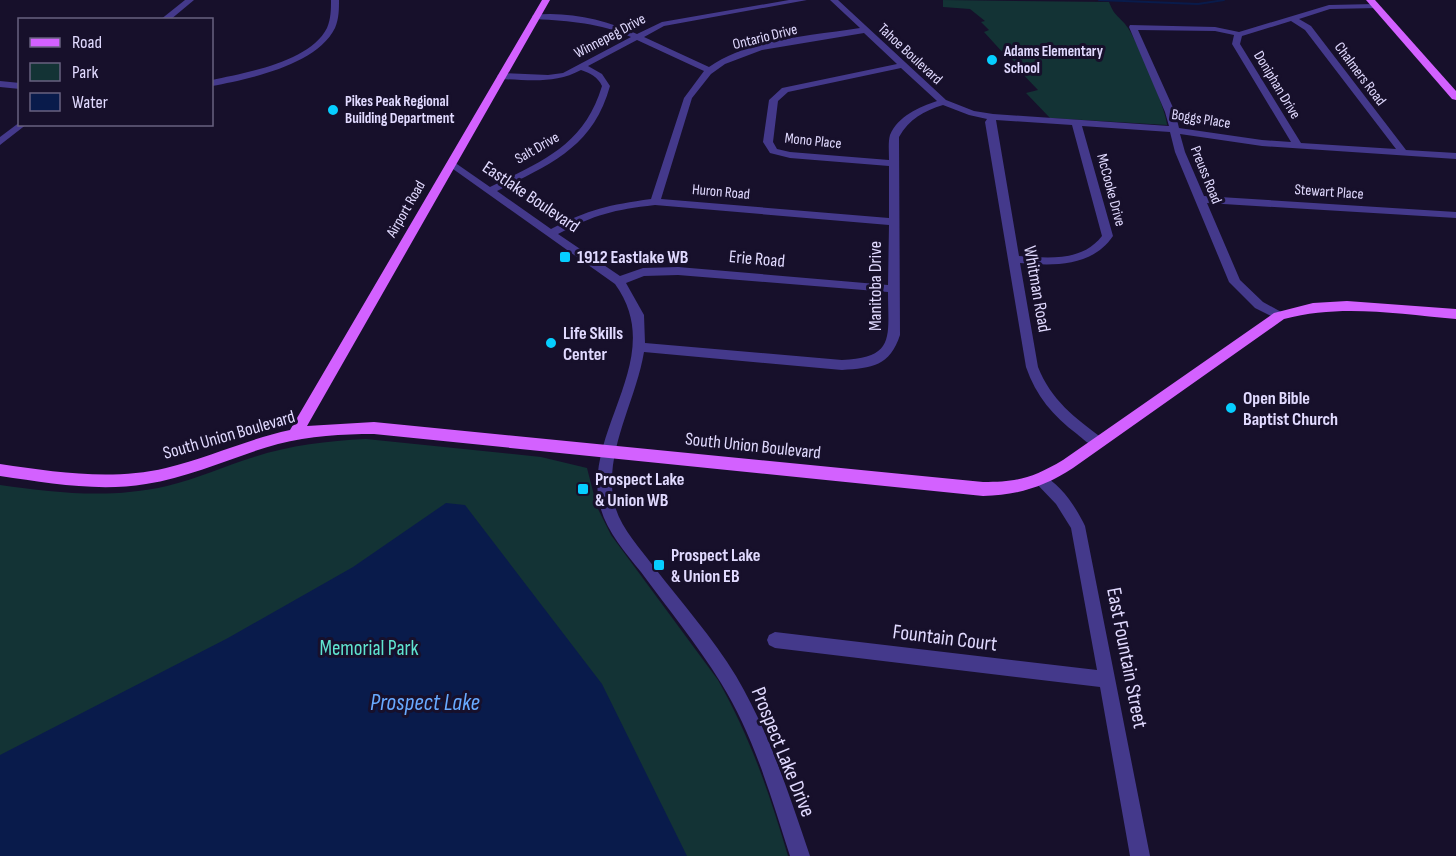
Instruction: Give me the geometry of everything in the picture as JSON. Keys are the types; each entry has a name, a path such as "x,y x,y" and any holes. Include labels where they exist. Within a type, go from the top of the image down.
{"main road":[{"name":"Airport Road","path":"295,434 546,0"},
{"path":"1373,3 1456,97"},
{"name":"South Union Boulevard","path":"0,470 92,482 136,480 167,474 295,434 331,429 374,428 983,489 1020,489 1041,481 1278,316 1313,307 1347,306 1456,314"}],"street":[{"path":"167,18 190,0"},
{"path":"213,83 274,66 312,48 326,36 332,27 335,0"},
{"name":"Winnepeg Drive","path":"501,76 548,78 565,75 650,28 676,21 803,0"},
{"name":"Tahoe Boulevard","path":"834,0 943,102"},
{"name":"Doniphan Drive","path":"1298,146 1236,44 1236,38 1239,34 1336,6 1373,3"},
{"path":"536,17 601,22 637,36 709,70"},
{"name":"Chalmers Road","path":"1292,18 1308,28 1402,152"},
{"name":"Preuss Road","path":"1239,34 1215,29 1133,27 1170,112 1174,130 1199,199 1235,282 1252,299 1278,316"},
{"name":"Ontario Drive","path":"655,202 688,98 697,83 709,70 736,56 759,49 865,30"},
{"name":"Mono Place","path":"893,163 790,155 773,151 768,142 774,100 785,90 902,65"},
{"name":"Salt Drive","path":"490,191 565,151 585,133 606,86 604,80 597,74 581,67"},
{"path":"0,84 18,86"},
{"name":"Boggs Place","path":"943,102 972,113 993,117 1174,130 1262,143 1456,156"},
{"name":"Manitoba Drive","path":"640,347 842,365 865,364 890,350 894,336 894,137 898,127 914,113 943,102"},
{"name":"Whitman Road","path":"993,117 990,122 1036,382 1045,397 1064,417 1097,442"},
{"name":"McCooke Drive","path":"1013,259 1044,261 1081,256 1096,251 1108,236 1076,122"},
{"path":"0,142 20,126"},
{"name":"Eastlake Boulevard","path":"451,164 620,281 630,296 637,313 640,347 609,452"},
{"name":"Stewart Place","path":"1199,199 1456,215"},
{"name":"Huron Road","path":"551,232 584,216 608,208 655,202 893,222"},
{"name":"Erie Road","path":"620,281 643,272 669,270 893,289"},
{"name":"Prospect Lake Drive","path":"609,452 604,490 608,510 635,554 714,659 739,698 751,721 777,787 800,856"},
{"name":"East Fountain Street","path":"1041,481 1060,500 1078,526 1140,856"},
{"name":"Fountain Court","path":"775,640 1108,680"}],"green space":[{"path":"943,0 1109,2 1138,46 1157,92 1167,125 1050,118 1026,93 1038,90 1014,65 1017,64 1005,55 984,32 989,30 981,22 985,21 970,9 943,7"},
{"name":"Memorial Park","path":"366,439 541,457 587,468 597,507 611,535 718,680 730,702 758,766 788,856 0,856 0,485 104,494 146,490 178,483 282,449 323,442"}],"water":[{"name":"Prospect Lake","path":"446,503 465,505 602,684 687,856 0,856 0,755 228,638 353,567"}],"waterway":[{"path":"1099,0 1198,4 1224,0"}],"place":[{"name":"Adams Elementary School","path":"992,60"},
{"name":"Pikes Peak Regional Building Department","path":"333,110"},
{"name":"1912 Eastlake WB","path":"565,257"},
{"name":"Life Skills Center","path":"551,343"},
{"name":"Open Bible Baptist Church","path":"1231,408"},
{"name":"Prospect Lake & Union WB","path":"583,489"},
{"name":"Prospect Lake & Union EB","path":"659,565"}]}
